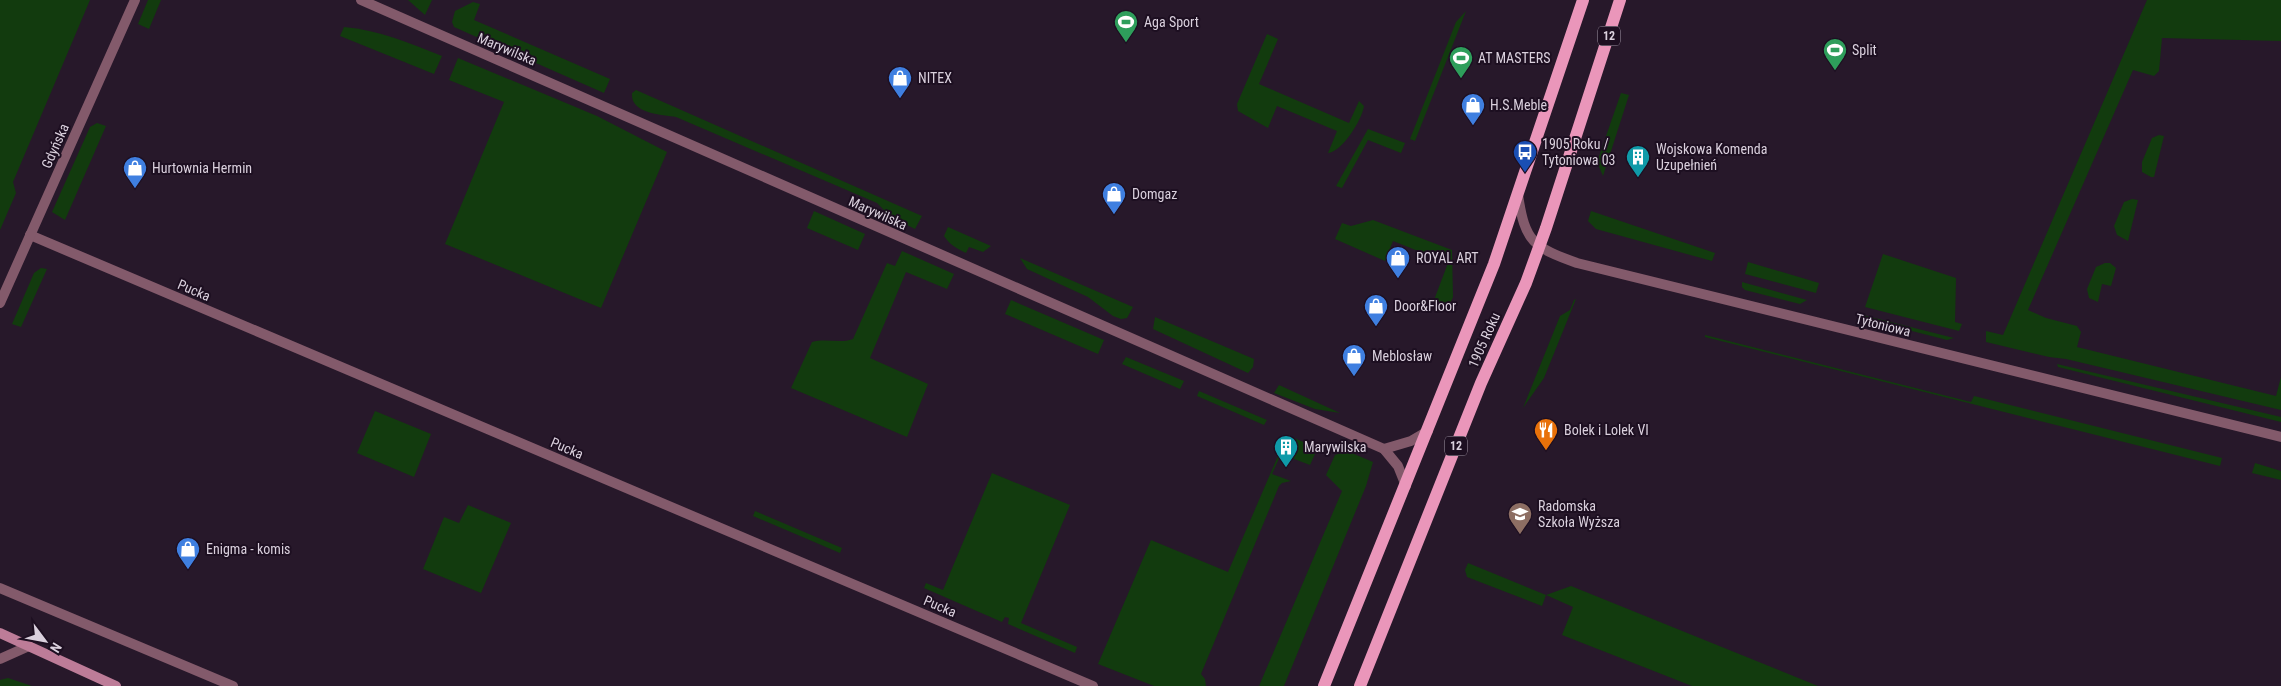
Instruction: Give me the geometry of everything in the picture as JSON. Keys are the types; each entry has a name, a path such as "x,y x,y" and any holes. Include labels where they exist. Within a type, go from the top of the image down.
{"main road":[{"name":"1905 Roku","path":"1324,686 1494,264 1583,0"},
{"name":"1905 Roku","path":"1360,686 1481,384 1526,283 1620,0"},
{"path":"0,633 116,686"}],"street":[{"name":"Gdyńska","path":"0,303 135,0"},
{"name":"Marywilska","path":"361,0 1384,449 1398,466 1406,486"},
{"name":"Tytoniowa","path":"1518,194 1523,226 1532,242 1577,264 2281,437"},
{"name":"Pucka","path":"30,235 1093,686"},
{"path":"1384,449 1411,440 1428,431"},
{"path":"0,588 234,686"},
{"path":"0,659 29,646"}],"green space":[{"path":"0,0 90,0 13,182 16,193 0,230"},
{"path":"148,0 161,0 149,29 138,24"},
{"path":"408,0 432,0 425,15"},
{"path":"2147,0 2281,0 2281,41 2162,38 2159,71 2154,76 2133,70 2028,310 2046,318 2077,326 2081,332 2077,347 2276,396 2281,377 2281,410 1986,342 1986,331 2003,335"},
{"path":"473,2 480,4 474,20 610,79 604,93 454,27 452,22 455,11"},
{"path":"1466,11 1415,141 1410,139 1456,22"},
{"path":"344,27 382,34 442,56 434,74 340,36"},
{"path":"1267,34 1278,39 1259,84 1349,123 1359,101 1364,106 1360,119 1350,134 1333,151 1328,153 1337,131 1277,106 1268,128 1238,111 1237,104"},
{"path":"458,58 597,116 667,152 601,308 445,244 504,102 449,80"},
{"path":"636,90 922,216 915,229 891,217 877,203 676,117 655,114 641,109 633,100 632,93"},
{"path":"1621,93 1629,95 1603,176 1597,162"},
{"path":"97,123 106,126 65,220 52,212 90,127"},
{"path":"1368,129 1405,143 1401,153 1368,140 1342,188 1336,186"},
{"path":"2159,135 2164,136 2154,177 2151,177 2142,172 2142,162 2152,138"},
{"path":"2132,199 2138,200 2128,241 2117,235 2114,226 2124,202"},
{"path":"814,211 865,234 858,250 807,228"},
{"path":"1591,211 1715,253 1712,261 1596,229 1588,221"},
{"path":"1373,220 1452,250 1453,297 1449,306 1434,300 1448,263 1393,241 1385,261 1335,239 1342,223 1351,226"},
{"path":"948,227 991,246 983,252 969,247 966,253 954,246 944,236"},
{"path":"902,251 954,274 947,289 906,272 870,358 928,384 907,437 791,388 812,342 853,339 887,263 895,266"},
{"path":"1883,254 1956,278 1955,322 1962,324 1959,331 1865,307"},
{"path":"1020,258 1133,307 1127,318 1121,319 1113,316 1088,297 1027,269"},
{"path":"1748,262 1819,283 1816,293 1745,274"},
{"path":"2110,263 2116,268 2111,286 2102,284 2098,302 2089,298 2087,289 2096,267"},
{"path":"41,268 47,269 21,327 12,324 34,273"},
{"path":"1742,282 1807,300 1800,304 1745,290 1742,287"},
{"path":"1576,299 1544,378 1523,408 1560,316 1570,310"},
{"path":"1011,300 1104,340 1098,354 1005,314"},
{"path":"1863,315 1954,338 1947,340 1861,318"},
{"path":"1155,317 1254,359 1253,367 1248,373 1153,329"},
{"path":"1705,335 1971,402 1974,396 2222,458 2220,466 1705,337"},
{"path":"1126,357 1184,381 1180,389 1122,364"},
{"path":"2057,364 2281,417 2281,422 2058,367"},
{"path":"1279,385 1340,413 1315,409 1274,393"},
{"path":"1199,391 1267,420 1264,425 1197,396"},
{"path":"375,411 431,434 414,477 357,453"},
{"path":"1287,435 1315,447 1315,454 1310,465 1281,454 1272,474 1291,481 1282,483 1279,486 1201,674 1205,679 1206,686 1154,686 1098,664 1151,540 1228,572"},
{"path":"1347,451 1373,462 1366,486 1284,686 1259,686 1342,491 1326,475 1335,455"},
{"path":"2255,463 2281,471 2281,480 2252,473"},
{"path":"992,473 1070,505 1021,623 1077,647 1075,653 1008,624 1009,618 1005,617 1002,622 924,588 926,583 943,590"},
{"path":"468,505 511,523 481,593 423,569 444,517 459,523"},
{"path":"755,511 842,548 840,553 753,516"},
{"path":"1468,563 1546,595 1542,606 1467,577 1465,570"},
{"path":"1571,586 1818,686 1692,686 1562,635 1573,607 1546,595"},
{"path":"8,678 32,686 0,686 0,680"}],"place":[{"name":"Aga Sport","path":"1126,43"},
{"name":"Split","path":"1835,71"},
{"name":"AT MASTERS","path":"1461,79"},
{"name":"NITEX","path":"900,99"},
{"name":"H.S.Meble","path":"1473,126"},
{"name":"1905 Roku / Tytoniowa 03","path":"1525,173"},
{"name":"Wojskowa Komenda Uzupełnień","path":"1638,178"},
{"name":"Hurtownia Hermin","path":"135,189"},
{"name":"Domgaz","path":"1114,215"},
{"name":"ROYAL ART","path":"1398,279"},
{"name":"Door&Floor","path":"1376,327"},
{"name":"Meblosław","path":"1354,377"},
{"name":"Bolek i Lolek VI","path":"1546,451"},
{"name":"Marywilska","path":"1286,468"},
{"name":"Radomska Szkoła Wyższa","path":"1520,535"},
{"name":"Enigma - komis","path":"188,570"}]}
